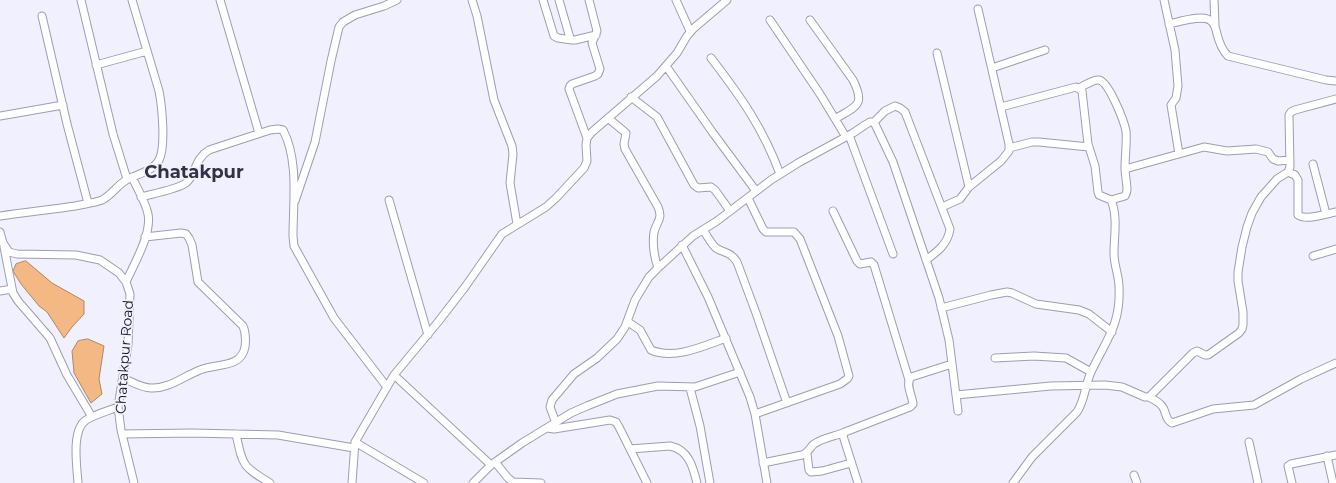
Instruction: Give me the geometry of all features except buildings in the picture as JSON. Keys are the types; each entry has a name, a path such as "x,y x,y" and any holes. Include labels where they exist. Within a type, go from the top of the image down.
{"street":[{"path":"81,0 113,134 130,178 148,212 149,220 145,237 126,282"},
{"path":"0,216 88,203 104,199 130,178 154,166 159,161 162,153 163,142 159,91 132,0"},
{"path":"220,0 259,133"},
{"path":"293,209 315,142 339,27 343,22 355,15 384,6 397,0"},
{"path":"472,0 477,16 494,100 512,146 513,154 510,184 517,224"},
{"path":"543,0 554,36 572,40 596,35"},
{"path":"559,0 568,34 572,40"},
{"path":"352,483 354,445 394,375 428,335 465,287 498,238 517,224 546,207 584,168 587,161 587,138 569,89 572,84 598,74 600,69 592,43 597,31 589,0"},
{"path":"676,0 690,31"},
{"path":"587,138 631,97 657,76 677,53 690,31 727,0"},
{"path":"1164,0 1175,50 1178,86 1176,98 1171,105 1171,110 1179,154"},
{"path":"1214,0 1215,25 1221,46 1228,56 1326,80 1336,81"},
{"path":"942,207 960,199 969,187 1001,161 1009,151 1001,107 978,9"},
{"path":"42,16 88,203"},
{"path":"1169,24 1202,18 1212,20 1215,25"},
{"path":"770,20 835,119 848,136 893,254"},
{"path":"810,20 858,89 860,97 856,105 835,119"},
{"path":"992,68 1045,50"},
{"path":"96,65 147,51"},
{"path":"938,53 969,187"},
{"path":"711,58 744,101 754,117 768,144 780,174"},
{"path":"666,66 713,134 756,191"},
{"path":"1001,107 1076,87 1079,88 1098,80 1106,84 1124,124 1126,133 1125,169 1127,191 1125,196 1111,200 1099,195 1095,166 1089,147 1083,96 1082,91 1079,88"},
{"path":"631,97 657,117 694,185 698,188 711,187 715,190 730,211"},
{"path":"1149,397 1193,353 1197,351 1208,355 1239,333 1242,329 1243,312 1238,281 1242,246 1252,213 1256,205 1277,179 1288,172 1290,160 1290,112 1336,100"},
{"path":"0,116 63,105"},
{"path":"556,423 550,407 552,400 574,374 597,358 617,339 628,322 635,300 649,277 682,245 780,174 865,125 874,122 885,111 895,106 905,112 950,229 950,233 943,246 926,260"},
{"path":"608,118 626,133 624,144 625,149 661,214 654,237 653,251 658,268"},
{"path":"874,122 893,162 942,308 949,340 958,410"},
{"path":"141,197 179,187 187,183 198,160 203,153 208,150 259,133 278,129 283,130 293,168 292,236 294,246 334,318 387,387"},
{"path":"1009,148 1032,142 1089,147"},
{"path":"1125,169 1204,147 1228,151 1256,149 1268,152 1273,160 1290,160"},
{"path":"1313,164 1326,214"},
{"path":"1288,172 1298,180 1298,216 1301,218 1307,218 1336,212"},
{"path":"748,198 763,229 766,232 794,232 800,239 838,336 848,371 847,379 840,384 755,414"},
{"path":"389,200 428,335"},
{"path":"1013,483 1032,457 1081,407 1091,372 1116,322 1119,304 1119,288 1114,256 1115,221 1111,200"},
{"path":"833,211 857,261 860,264 871,262 874,266 908,380 913,404 910,407 814,444 807,454 809,470 811,472 822,471 851,463"},
{"path":"703,230 716,248 730,253 737,262 787,403"},
{"path":"0,232 12,290 18,301 50,338 67,375 92,417"},
{"path":"123,378 144,387 151,388 169,385 206,367 226,364 237,360 242,355 246,341 246,332 243,326 198,282 192,245 186,234 181,233 145,237"},
{"name":"Chatakpur Road","path":"3,243 9,252 17,254 76,255 100,260 119,273 126,282 130,294 128,344 118,407 122,434 134,483"},
{"path":"682,245 708,297 740,372 755,414 767,483"},
{"path":"1313,256 1336,249"},
{"path":"0,291 12,290"},
{"path":"942,308 1007,292 1036,304 1079,310 1089,314 1112,332"},
{"path":"628,322 640,330 651,350 663,353 681,352 726,338"},
{"path":"996,358 1034,356 1066,358 1091,372"},
{"path":"956,395 1051,386 1113,385 1122,387 1145,397 1149,397 1162,406 1166,418 1172,423 1213,409 1254,405 1301,379 1336,363"},
{"path":"908,380 914,375 952,364"},
{"path":"474,483 493,463 522,443 581,408 617,394 658,386 690,388 740,372"},
{"path":"394,375 513,482 541,483"},
{"path":"690,388 700,426 710,483"},
{"path":"78,483 77,444 78,433 81,426 85,421 92,417 118,407"},
{"path":"548,428 554,429 610,420 616,422 647,483"},
{"path":"845,432 844,439 858,483"},
{"path":"122,434 192,433 278,435 354,445 424,483"},
{"path":"236,434 243,463 249,470 270,483"},
{"path":"1249,442 1258,483"},
{"path":"630,449 670,446 676,447 690,460 697,483"},
{"path":"764,463 807,454"},
{"path":"1292,483 1288,466 1291,464 1336,455"},
{"path":"1327,456 1333,483"},
{"path":"1134,475 1137,483"}],"shaded area":[{"path":"26,261 52,283 84,301 84,314 64,338 47,312 39,306 21,284 13,271 16,264"},
{"path":"88,339 104,346 99,379 102,394 91,403 74,373 72,351 78,341"}],"district":[{"name":"Chatakpur","path":"194,173"}]}
